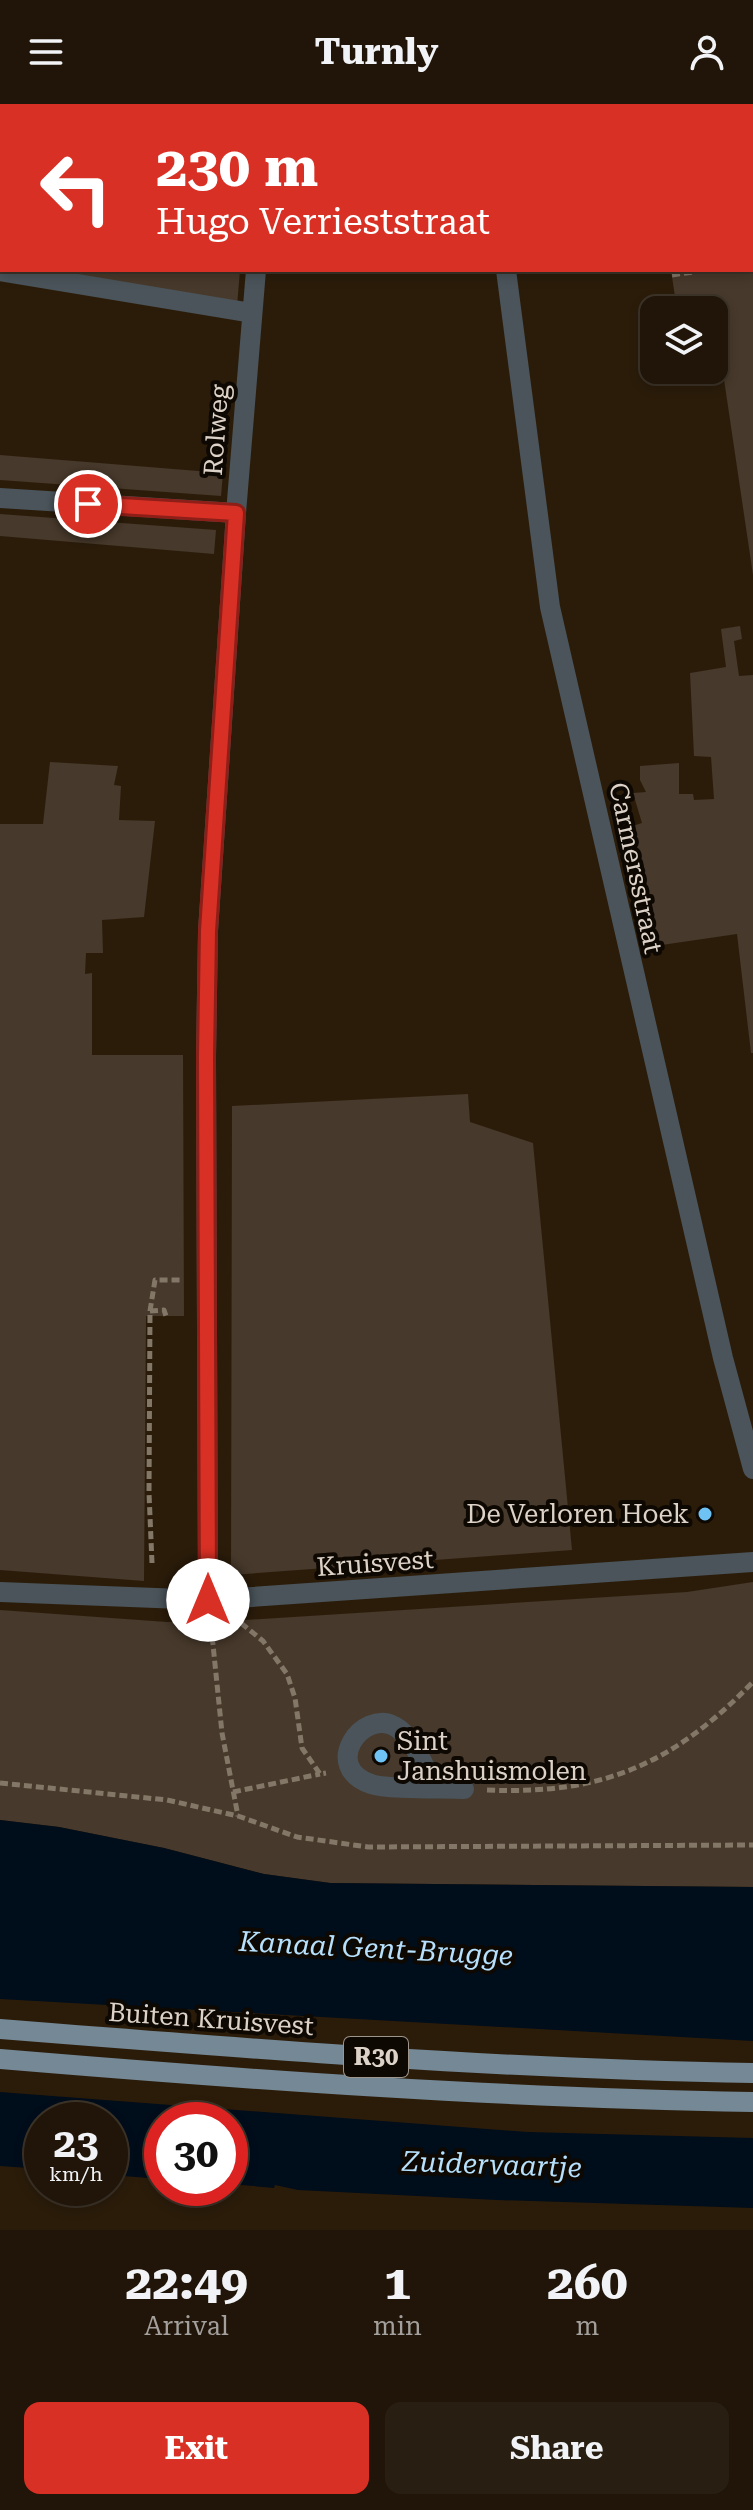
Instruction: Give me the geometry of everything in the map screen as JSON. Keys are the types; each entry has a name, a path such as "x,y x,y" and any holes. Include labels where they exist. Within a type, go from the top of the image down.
{"main road":[{"name":"Buiten Kruisvest","path":"0,2029 284,2051 631,2071 753,2073"},
{"name":"R30","path":"0,2059 268,2081 629,2100 753,2102"}],"street":[{"path":"6,272 252,313"},
{"name":"Rolweg","path":"208,1600 208,931 256,272"},
{"name":"Carmersstraat","path":"506,272 550,607 723,1358 753,1469"},
{"path":"0,498 236,513"},
{"name":"Kruisvest","path":"0,1592 208,1600 753,1562"},
{"path":"435,1788 464,1789"}],"path":[{"path":"672,275 693,272"},
{"path":"152,1563 149,1493 150,1311 155,1280 183,1280"},
{"path":"150,1311 164,1310 166,1316"},
{"path":"208,1600 263,1641 276,1656 287,1674 295,1698 302,1748 320,1774"},
{"path":"208,1600 222,1733 238,1816"},
{"path":"464,1789 565,1789 602,1781 643,1766 684,1743 753,1682"},
{"path":"233,1792 330,1772 328,1763"},
{"path":"0,1783 167,1800 238,1816 297,1837 368,1847 753,1845"}],"shaded area":[{"path":"53,272 240,272 237,306"},
{"path":"671,272 753,272 753,575 725,384 728,384 728,296 675,296"},
{"path":"0,455 223,473 221,496 0,480"},
{"path":"0,514 216,530 214,554 0,536"},
{"path":"740,626 742,639 734,641 739,676 753,675 753,1053 737,934 648,947 620,830 642,823 633,793 646,792 640,780 640,766 679,763 679,794 693,794 694,800 714,799 711,757 694,756 690,673 726,667 721,629"},
{"path":"50,762 118,766 114,785 121,786 119,820 155,821 144,917 102,920 103,953 86,953 85,974 92,973 92,1055 183,1055 184,1316 146,1316 144,1581 0,1570 0,824 43,824"},
{"path":"468,1094 470,1122 533,1143 572,1550 231,1575 232,1106"},
{"path":"753,1582 753,1887 330,1883 264,1874 164,1848 59,1827 0,1820 0,1610 167,1622 245,1620 687,1592"}],"water":[{"name":"Kanaal Gent-Brugge","path":"0,1820 59,1827 164,1848 264,1874 330,1883 753,1887 753,2041 0,1999"},
{"path":"0,2092 144,2103 144,2178 128,2176 128,2102 24,2102 24,2168 0,2166"},
{"name":"Zuidervaartje","path":"248,2111 528,2132 753,2138 753,2208 497,2200 298,2190 275,2185 274,2188 248,2186"}],"place":[{"name":"De Verloren Hoek","path":"705,1514"},
{"name":"Sint Janshuismolen","path":"381,1756"}],"route":[{"path":"88,504 236,513 208,931 208,1600"}]}
